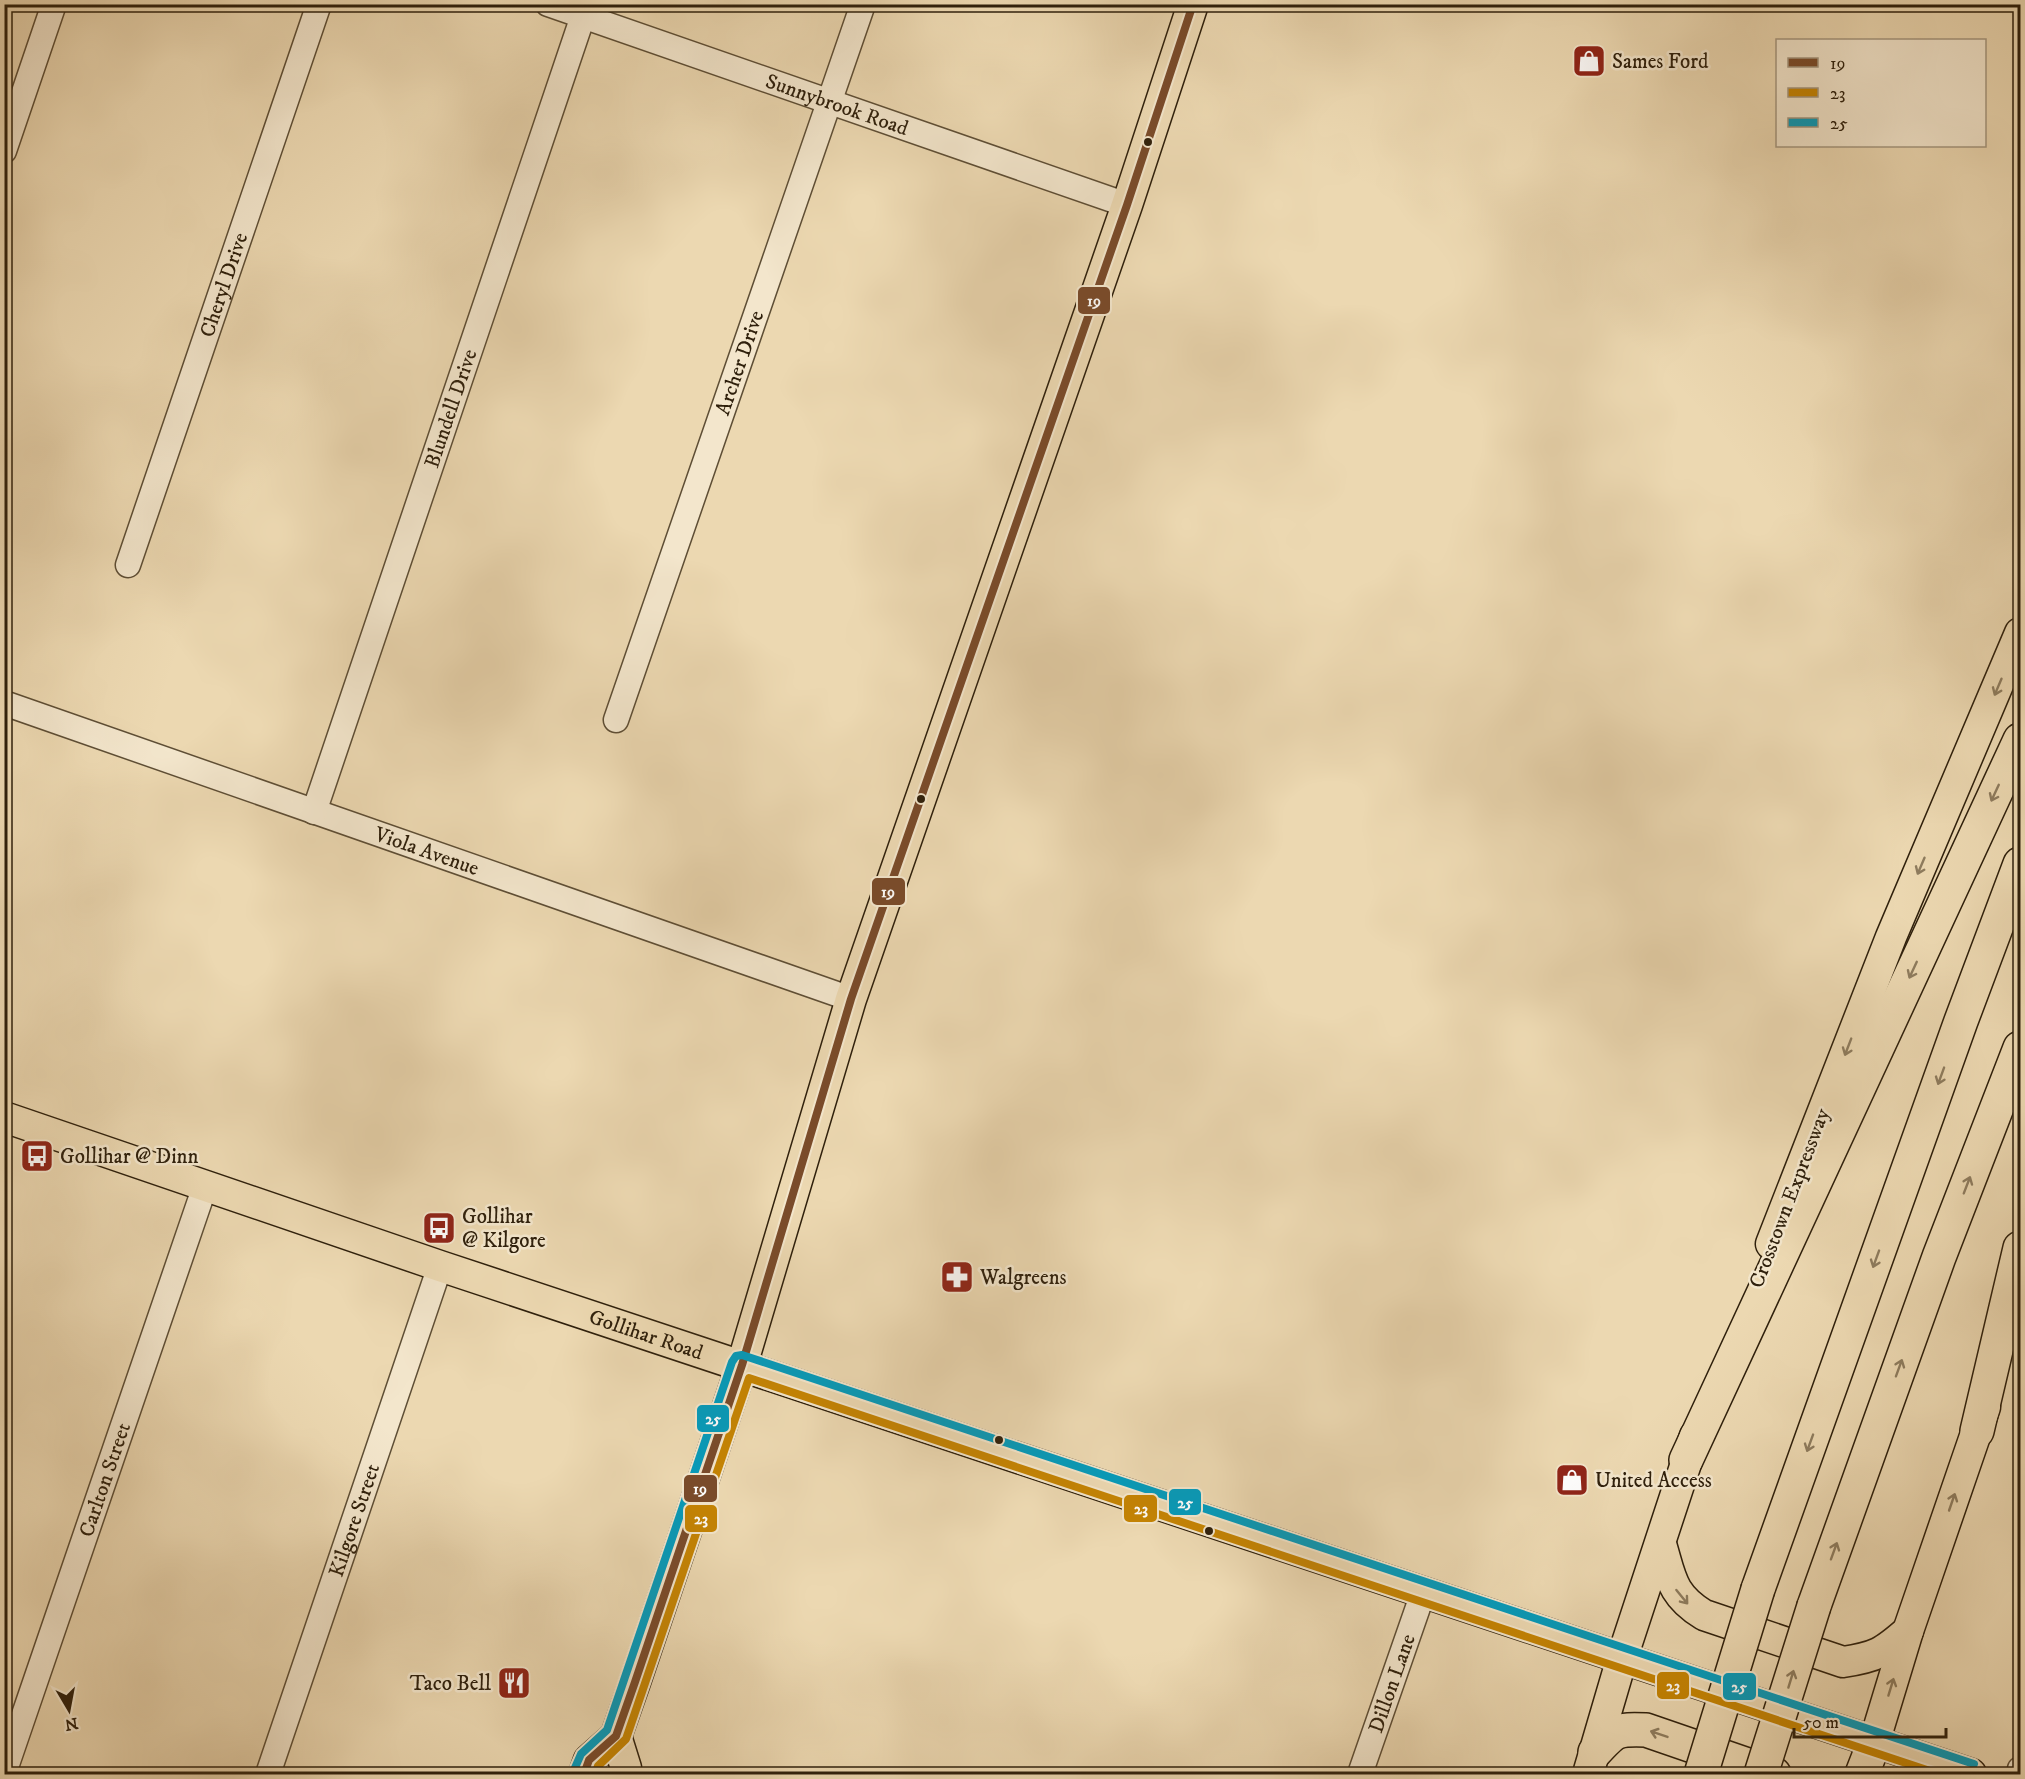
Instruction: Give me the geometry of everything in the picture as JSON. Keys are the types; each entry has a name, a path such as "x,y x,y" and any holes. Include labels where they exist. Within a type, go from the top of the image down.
{"highway":[{"path":"1686,1460 2020,740"},
{"path":"1961,1021 2020,839"},
{"path":"1701,1774 1758,1589 1961,1021 2020,864"},
{"path":"1761,1774 1814,1606 1939,1257 2020,1048"},
{"path":"1977,1431 2020,1248"},
{"path":"1592,1763 1613,1733 1624,1729 1646,1730 1774,1774"},
{"path":"1862,1774 1874,1743"}],"main road":[{"path":"585,1774 589,1760 616,1737 742,1365 851,999 1127,205 1192,4"},
{"name":"Crosstown Expressway","path":"1592,1763 1622,1658 1661,1544 1686,1460 1891,937 2020,633"},
{"name":"Gollihar Road","path":"4,1117 441,1266 1971,1774"},
{"path":"1874,1743 1908,1631 2020,1303"},
{"path":"1661,1544 1676,1592 1688,1605 1704,1615 1843,1662 1864,1659 1884,1652 1908,1631"},
{"path":"616,1737 626,1768 624,1774"}],"street":[{"path":"4,151 54,4"},
{"name":"Cheryl Drive","path":"128,565 319,4"},
{"name":"Sunnybrook Road","path":"548,4 585,10 828,102 1127,205"},
{"name":"Archer Drive","path":"616,720 863,4"},
{"name":"Blundell Drive","path":"314,812 585,10"},
{"name":"Viola Avenue","path":"4,703 851,999"},
{"name":"Carlton Street","path":"4,1773 205,1186"},
{"name":"Kilgore Street","path":"268,1774 441,1266"},
{"name":"Dillon Lane","path":"1360,1774 1423,1593"},
{"path":"2019,1774 2020,1769"}],"transit line":[{"name":"19","path":"584,1774 589,1760 616,1736 635,1682 742,1365 851,999 1127,205 1193,4"},
{"name":"25","path":"574,1770 581,1754 607,1730 732,1362 736,1356 742,1355 1974,1764"},
{"name":"23","path":"595,1774 598,1766 626,1739 749,1378 1939,1774"}],"place":[{"name":"Sames Ford","path":"1589,61"},
{"name":"Gollihar @ Dinn","path":"37,1156"},
{"name":"Gollihar @ Kilgore","path":"439,1228"},
{"name":"Walgreens","path":"957,1277"},
{"name":"United Access","path":"1572,1480"},
{"name":"Taco Bell","path":"514,1683"}]}
